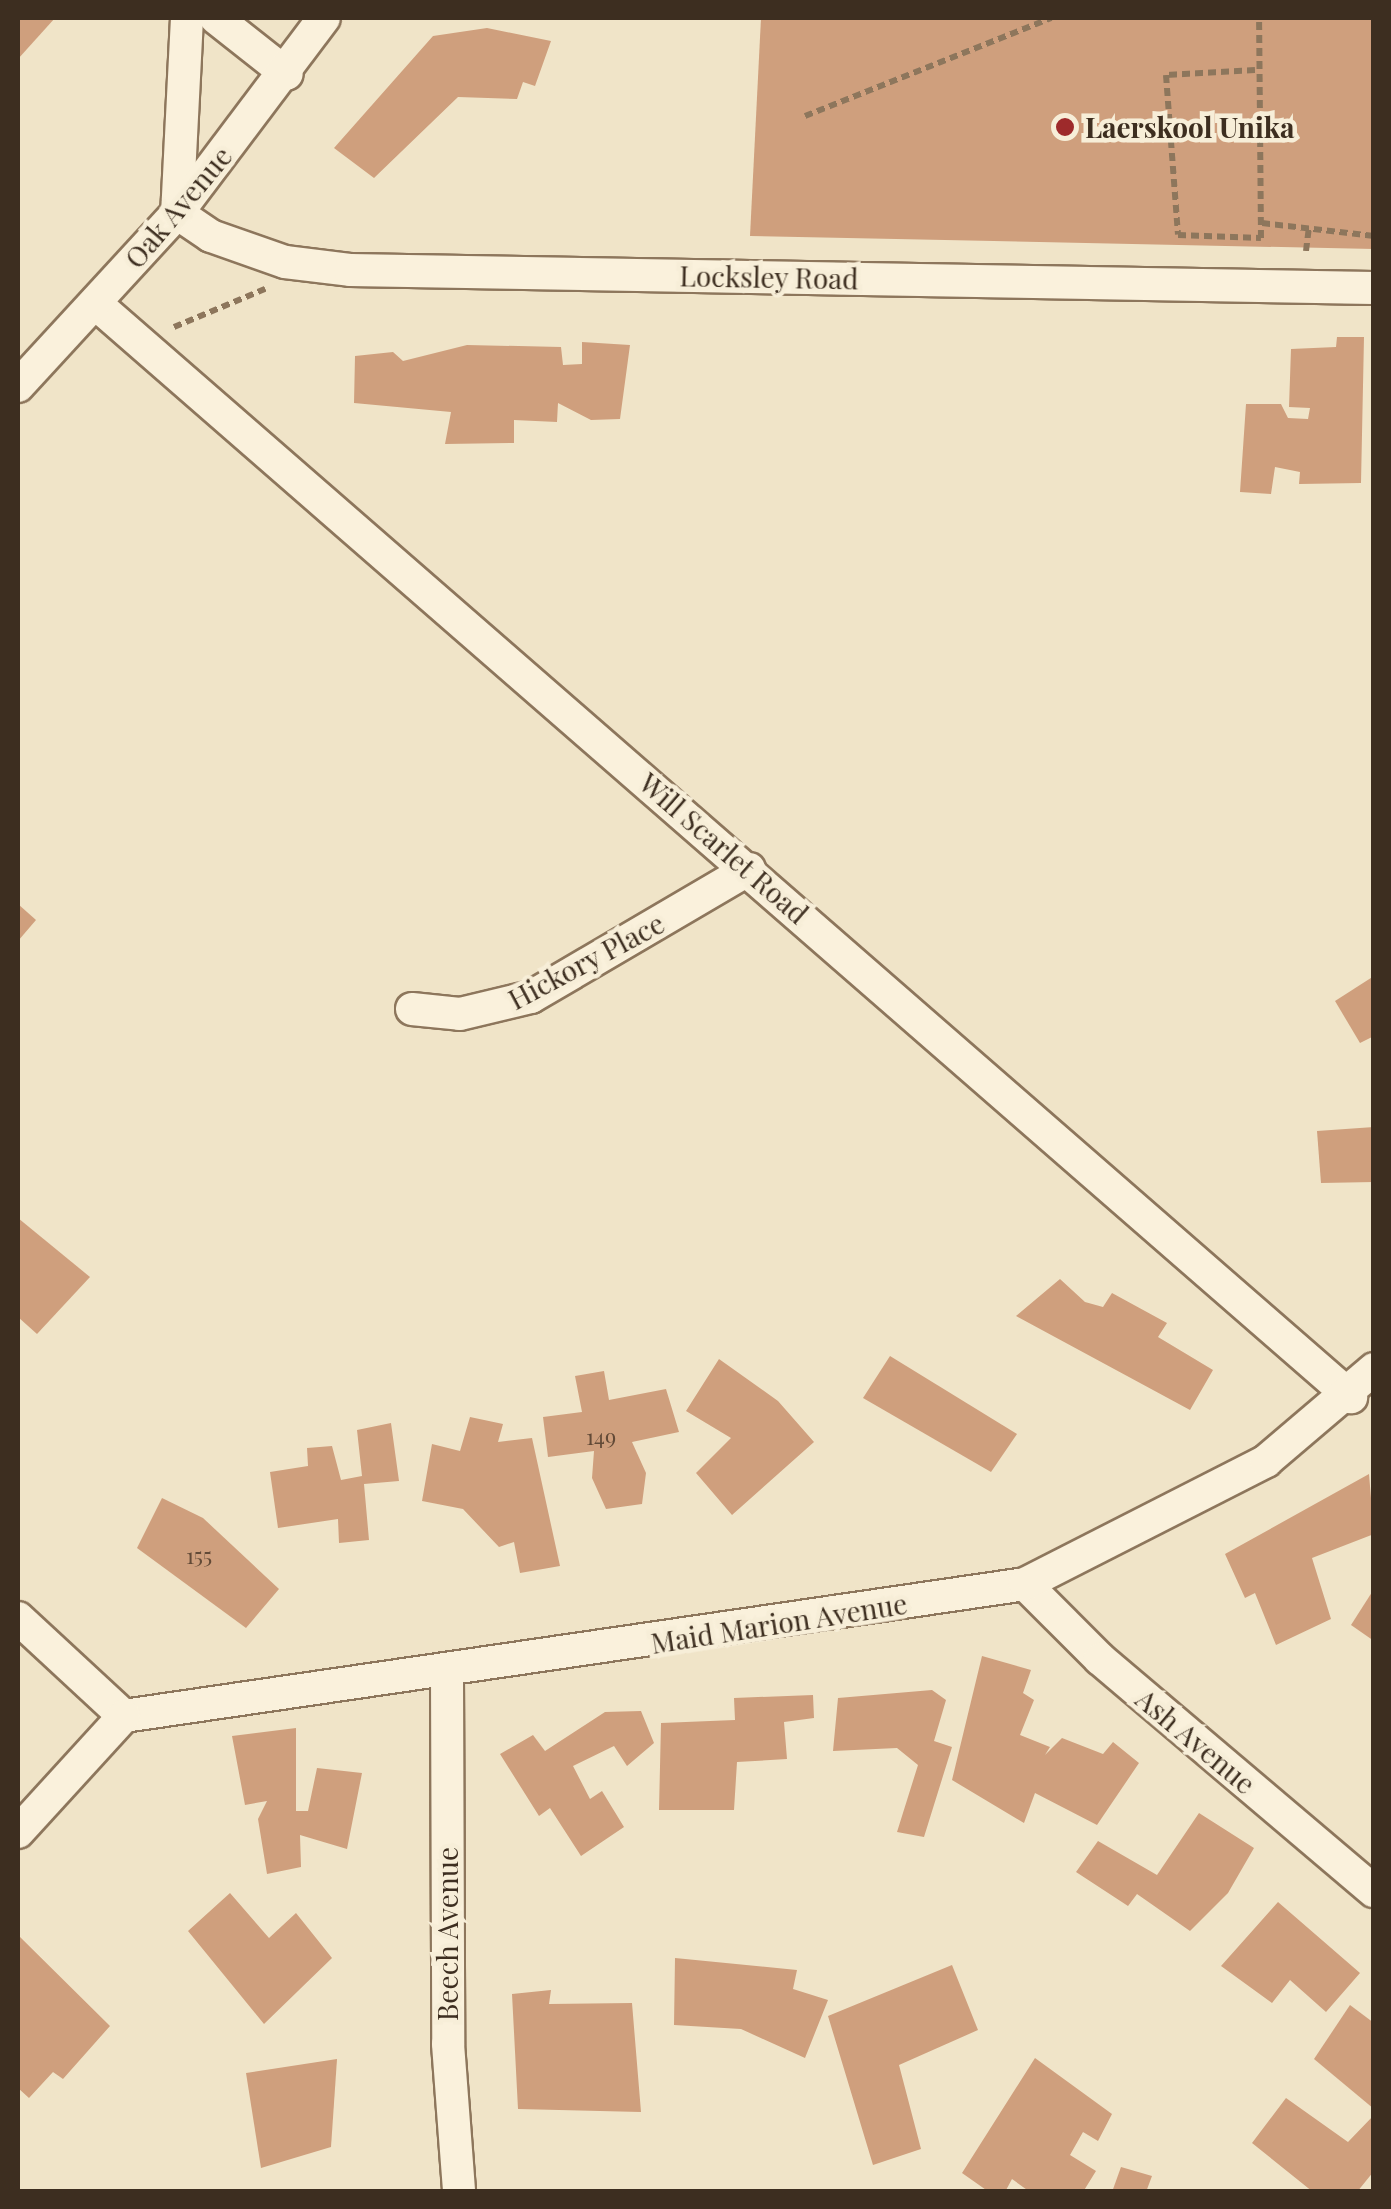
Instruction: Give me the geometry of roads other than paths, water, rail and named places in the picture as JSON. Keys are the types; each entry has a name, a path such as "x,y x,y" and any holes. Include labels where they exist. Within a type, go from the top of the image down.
{"street":[{"path":"177,212 187,18"},
{"path":"216,18 287,74"},
{"name":"Oak Avenue","path":"18,386 177,212 287,74 324,18"},
{"name":"Locksley Road","path":"177,212 230,244 350,270 1374,288"},
{"name":"Will Scarlet Road","path":"95,303 1351,1397"},
{"name":"Hickory Place","path":"412,1009 460,1014 531,997 749,869"},
{"name":"Maid Marion Avenue","path":"124,1716 447,1676 1025,1584 1266,1461 1351,1397 1374,1369"},
{"name":"Ash Avenue","path":"1025,1584 1100,1659 1374,1891"},
{"path":"18,1618 124,1716 18,1832"},
{"name":"Beech Avenue","path":"447,1676 448,2044 459,2192"}],"place":[{"name":"Laerskool Unika","path":"1065,127"}]}
